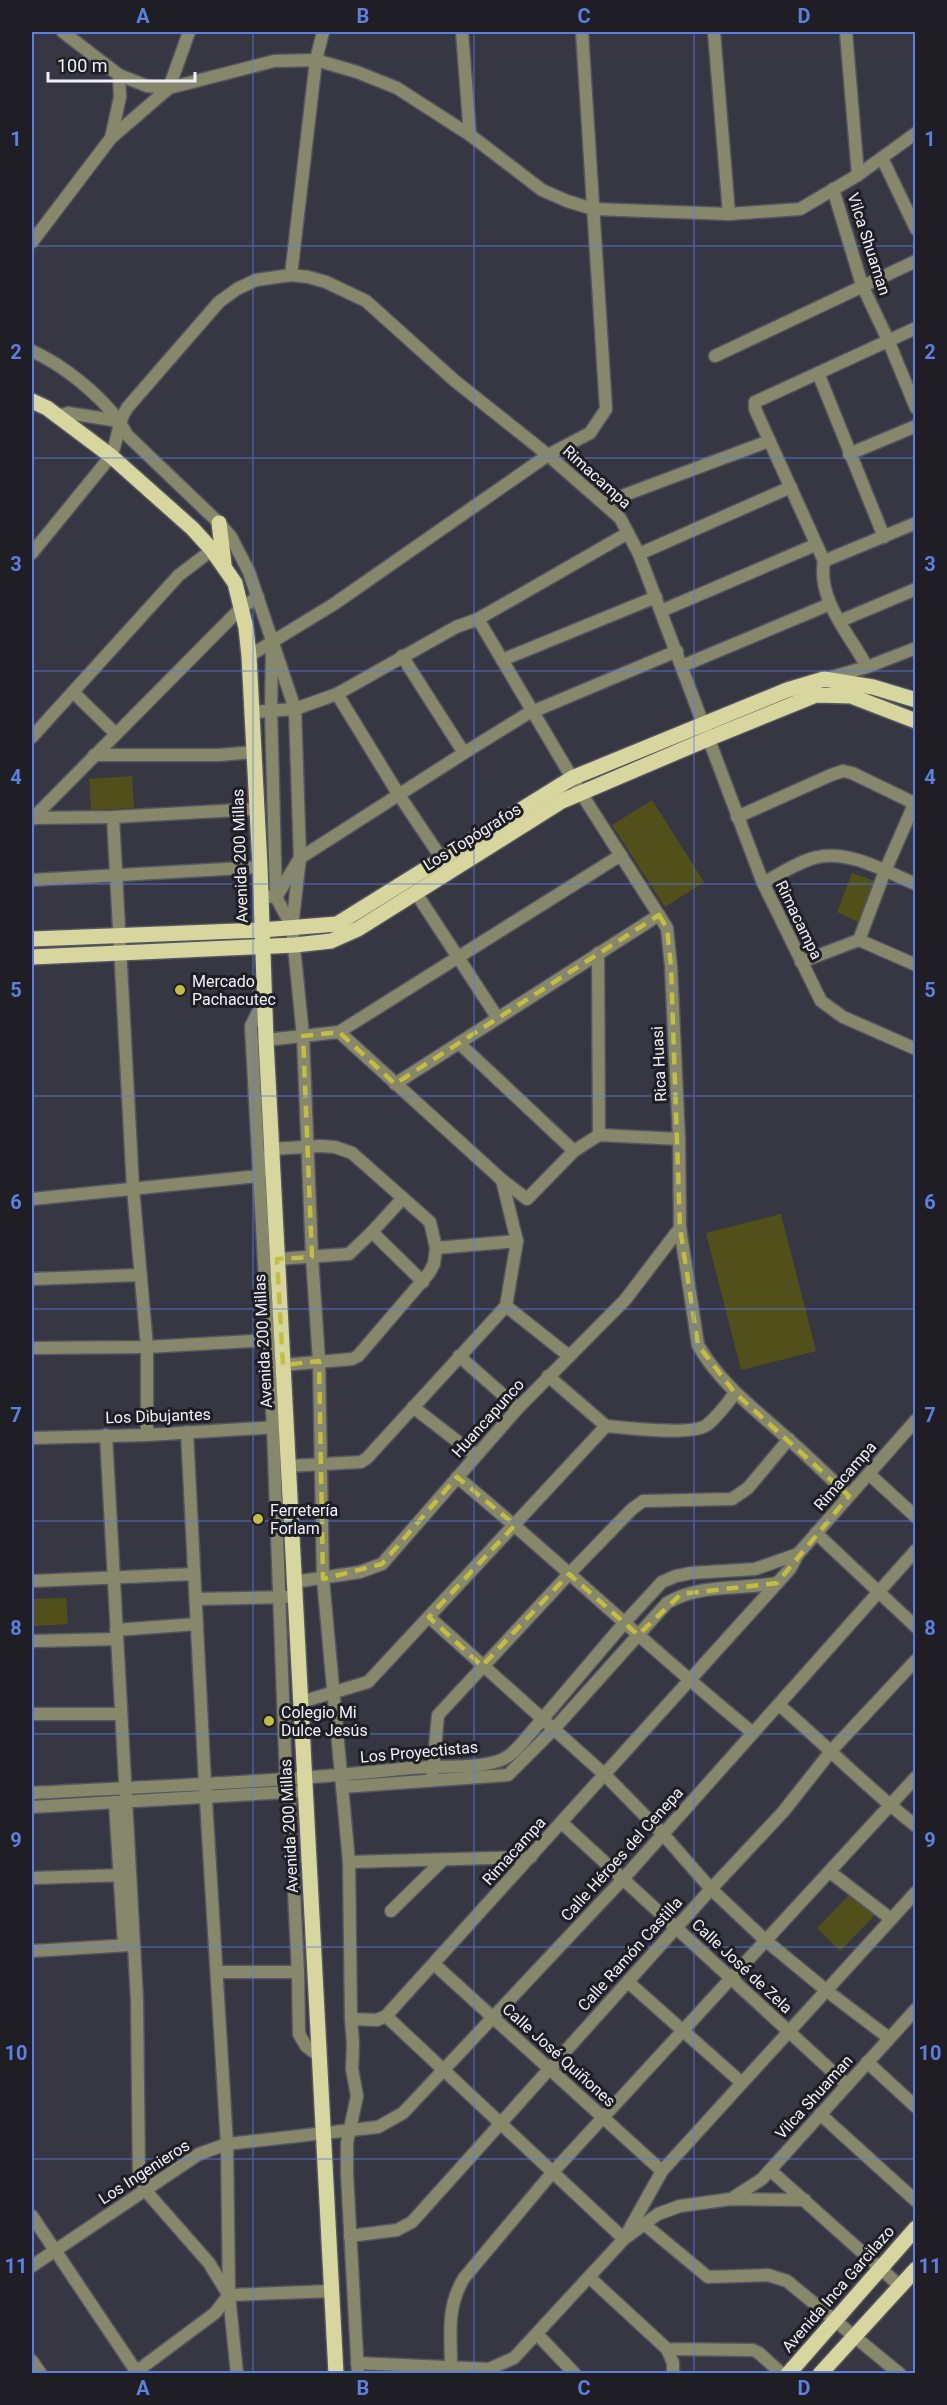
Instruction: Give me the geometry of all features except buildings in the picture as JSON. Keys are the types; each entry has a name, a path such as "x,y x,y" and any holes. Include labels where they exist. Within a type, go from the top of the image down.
{"main road":[{"name":"Avenida 200 Millas","path":"32,401 58,416 111,456 193,529 225,567 235,583 242,607 249,656 252,711 283,1365 279,1427 288,1466 289,1592 301,1702 336,2373"},
{"path":"219,523 225,567"},
{"name":"Los Topógrafos","path":"32,957 295,945 342,938 416,893 446,865 572,778 703,723 787,690 824,679 873,687 915,700"},
{"name":"Los Topógrafos","path":"32,939 262,930 337,924 562,801 816,695 851,696 915,721"},
{"name":"Avenida Inca Garcilazo","path":"788,2373 915,2228"},
{"path":"820,2373 914,2273"}],"street":[{"path":"63,32 119,75 147,86 169,88 274,61 316,60 397,88 470,135 542,190 593,209 729,214 800,209 858,175 915,134"},
{"path":"32,242 111,138 169,88 189,32"},
{"path":"291,275 316,60 323,32"},
{"path":"462,32 470,135"},
{"path":"249,656 334,604 548,455 590,433 606,409 582,32"},
{"path":"714,32 729,214"},
{"path":"846,32 858,175"},
{"path":"111,138 120,97 119,75"},
{"path":"882,158 915,229"},
{"name":"Vilca Shuaman","path":"833,189 862,285 914,400"},
{"path":"715,356 915,261"},
{"name":"Rimacampa","path":"111,456 116,445 119,421 130,404 219,302 237,289 256,280 291,275 308,276 366,301 456,381 548,455 620,518 639,554 656,597 763,883 821,1001 828,1008 860,1025 915,1049"},
{"path":"867,667 830,604 823,571 824,561 755,409 755,402 915,328"},
{"path":"32,351 61,368 107,405 127,435 219,523 236,546 249,572 295,709 300,858 292,927 303,1036 312,1257 319,1361 322,1579 349,1862 352,2069 357,2096 349,2130 347,2154 357,2368 451,2367 489,2371 514,2358 624,2239 669,2209 731,2199 805,2200"},
{"path":"818,373 884,537"},
{"path":"58,416 68,413 119,421"},
{"path":"849,454 915,426"},
{"path":"603,502 769,441"},
{"path":"32,553 111,456"},
{"path":"639,554 791,487"},
{"path":"824,561 915,523"},
{"path":"252,711 295,709 337,694 456,627 478,619 628,533"},
{"path":"661,611 815,545"},
{"path":"32,737 179,575 212,550"},
{"path":"840,621 915,589"},
{"path":"32,818 242,607 258,597"},
{"path":"502,660 656,597"},
{"path":"682,666 830,604"},
{"name":"Rica Huasi","path":"478,619 581,793 667,928 679,1139 680,1228 698,1345 708,1362 735,1393 789,1439 849,1496"},
{"path":"273,642 271,710 276,897 292,927"},
{"path":"824,679 867,667 915,648"},
{"path":"276,897 300,858 464,753 533,712 677,651"},
{"path":"402,656 464,753"},
{"path":"74,692 116,734"},
{"path":"337,694 399,795 446,865"},
{"path":"94,755 219,755 254,752"},
{"path":"737,817 843,771 852,772 915,803 859,940"},
{"path":"32,818 113,817 256,809"},
{"path":"113,817 139,1275 147,1347 147,1435"},
{"path":"266,1040 339,1032 621,855"},
{"path":"763,883 815,857 822,856 843,857 863,862 915,884"},
{"path":"32,879 260,867"},
{"path":"416,893 497,1017"},
{"path":"260,896 276,897"},
{"path":"395,1084 659,915"},
{"path":"801,962 859,940 915,965"},
{"path":"598,953 598,1135"},
{"path":"265,1010 258,1012 250,1026 268,1340 279,1427 289,1592 287,1786 298,1972 299,2034 306,2046 319,2056"},
{"path":"339,1032 502,1180 526,1199 574,1151 598,1135 679,1139"},
{"path":"459,1043 574,1151"},
{"path":"259,1176 272,1149 308,1146 335,1147 352,1153 430,1222 436,1248 434,1264 423,1282 358,1356 352,1359 283,1365"},
{"path":"32,1199 259,1176"},
{"path":"288,1466 322,1466 361,1462 506,1306 517,1241 502,1180"},
{"path":"278,1258 349,1254 372,1233 403,1198"},
{"name":"Huancapunco","path":"196,1599 289,1592 322,1579 360,1572 382,1564 518,1408 625,1300 680,1228"},
{"path":"372,1233 423,1282"},
{"path":"436,1248 517,1241"},
{"path":"32,1279 139,1275"},
{"path":"506,1306 569,1356"},
{"path":"32,1348 147,1347 268,1340"},
{"path":"459,1356 518,1408"},
{"path":"548,1376 606,1426 646,1430 683,1430 705,1426 735,1393"},
{"path":"413,1407 475,1455"},
{"name":"Rimacampa","path":"386,2016 790,1569 798,1554 915,1420"},
{"path":"301,1702 368,1682 606,1426"},
{"name":"Los Dibujantes","path":"32,1438 147,1435 279,1427"},
{"path":"187,1432 227,2144 229,2295 237,2373"},
{"path":"106,1435 125,1788 120,1802 129,1945 137,2000 139,2168 145,2190 209,2263 229,2295"},
{"path":"432,1780 438,1715 568,1574 632,1509 643,1501 732,1499 748,1488 789,1439"},
{"path":"869,1474 915,1517"},
{"path":"457,1477 515,1525 688,1680 753,1733"},
{"path":"816,1533 915,1627"},
{"name":"Calle Héroes del Cenepa","path":"324,2132 378,2127 403,2113 623,1879 915,1550"},
{"name":"Los Proyectistas","path":"32,1793 125,1788 206,1790 304,1785 433,1766 480,1764 501,1760 512,1753 542,1720 662,1582 676,1576 755,1569 798,1554"},
{"path":"32,1581 194,1574"},
{"path":"341,1781 432,1780 508,1775 553,1730 666,1603 681,1594 777,1583"},
{"path":"429,1617 605,1775 662,1833 711,1889 765,1940 889,2038"},
{"path":"32,1641 197,1624"},
{"name":"Calle Ramón Castilla","path":"350,2236 397,2230 412,2222 783,1812 832,1750 915,1660"},
{"path":"779,1705 915,1826"},
{"path":"32,1714 121,1714"},
{"path":"451,2367 450,2311 455,2293 464,2278 552,2173 915,1777"},
{"path":"32,1807 120,1802 206,1790"},
{"name":"Calle José de Zela","path":"562,1823 847,2085"},
{"path":"349,1862 531,1857"},
{"path":"391,1911 443,1860"},
{"path":"830,1872 891,1919"},
{"path":"32,1878 125,1875"},
{"path":"624,2239 662,2171 915,1892"},
{"path":"32,1951 129,1945"},
{"name":"Calle José Quiñones","path":"434,1964 662,2171"},
{"path":"218,1972 298,1972"},
{"path":"628,1982 742,2083"},
{"name":"Vilca Shuaman","path":"731,2199 762,2179 915,2010"},
{"path":"351,2019 376,2020 386,2016 624,2239"},
{"path":"867,2062 915,2107"},
{"path":"820,2114 915,2201"},
{"name":"Los Ingenieros","path":"32,2266 199,2154 227,2144 324,2132"},
{"path":"770,2170 900,2286"},
{"path":"32,2217 136,2373 215,2313 229,2295 332,2290"},
{"path":"644,2224 708,2277 779,2277 787,2281 900,2373"},
{"path":"589,2277 667,2349 673,2363 673,2373"},
{"path":"537,2334 575,2373"},
{"path":"667,2349 680,2351 753,2350 782,2373"},
{"path":"32,2361 41,2373"}],"highlighted area":[{"path":"659,915 667,928 671,967 680,1228 698,1345 735,1393 849,1496 777,1583 681,1594 638,1635 569,1574 482,1666 429,1617 515,1525 457,1477 382,1564 323,1579 319,1361 283,1365 277,1259 312,1257 303,1036 339,1032 395,1084"}],"shaded area":[{"path":"132,776 134,808 91,810 89,779"},
{"path":"652,800 704,882 665,907 612,825"},
{"path":"852,873 875,881 860,923 837,912"},
{"path":"781,1214 816,1351 741,1370 706,1233"},
{"path":"66,1598 68,1624 32,1626 32,1599"},
{"path":"851,1893 874,1916 840,1951 817,1928"}],"place":[{"name":"Mercado Pachacutec","path":"180,990"},
{"name":"Ferretería Forlam","path":"258,1519"},
{"name":"Colegio Mi Dulce Jesús","path":"269,1721"}]}
